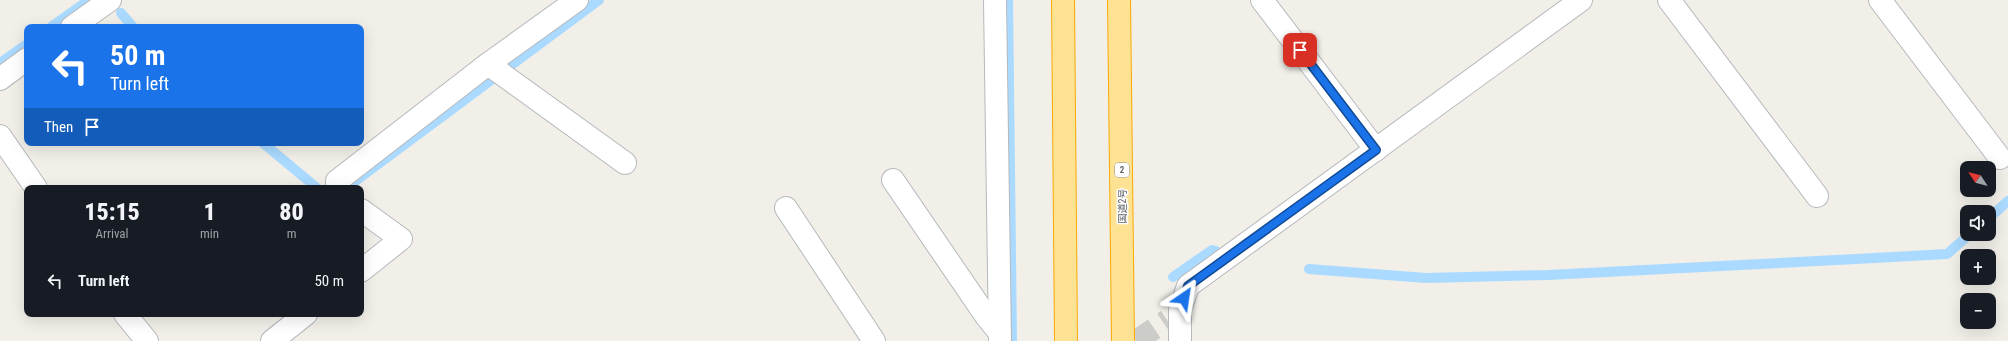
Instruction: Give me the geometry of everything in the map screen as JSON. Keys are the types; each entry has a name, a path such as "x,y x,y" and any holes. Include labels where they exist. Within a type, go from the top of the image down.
{"highway":[{"path":"1063,0 1066,341"},
{"name":"国道2号","path":"1119,0 1123,341"}],"street":[{"path":"76,24 110,0"},
{"path":"337,185 337,181 496,70 577,0"},
{"path":"995,0 1000,337"},
{"path":"1262,0 1376,150"},
{"path":"1180,341 1173,315 1188,286 1581,0"},
{"path":"1669,0 1816,196"},
{"path":"1880,0 2000,158"},
{"path":"0,79 24,61"},
{"path":"496,70 625,163"},
{"path":"0,136 34,185"},
{"path":"893,180 1000,337"},
{"path":"786,208 874,341"},
{"path":"364,212 401,240 364,269"},
{"path":"127,317 147,341"},
{"path":"272,341 302,317"}],"waterway":[{"path":"55,24 89,0"},
{"path":"350,185 599,0"},
{"path":"1008,0 1012,341"},
{"path":"121,13 130,24"},
{"path":"0,63 24,46"},
{"path":"267,146 313,185"},
{"path":"1996,212 2008,201"},
{"path":"1309,269 1426,278 1548,275 1947,254 1962,241"},
{"path":"1173,277 1212,250 1216,251"}],"tunnel":[{"path":"1136,341 1167,320"}],"route":[{"path":"1184,298 1188,286 1376,150 1300,50"}]}
